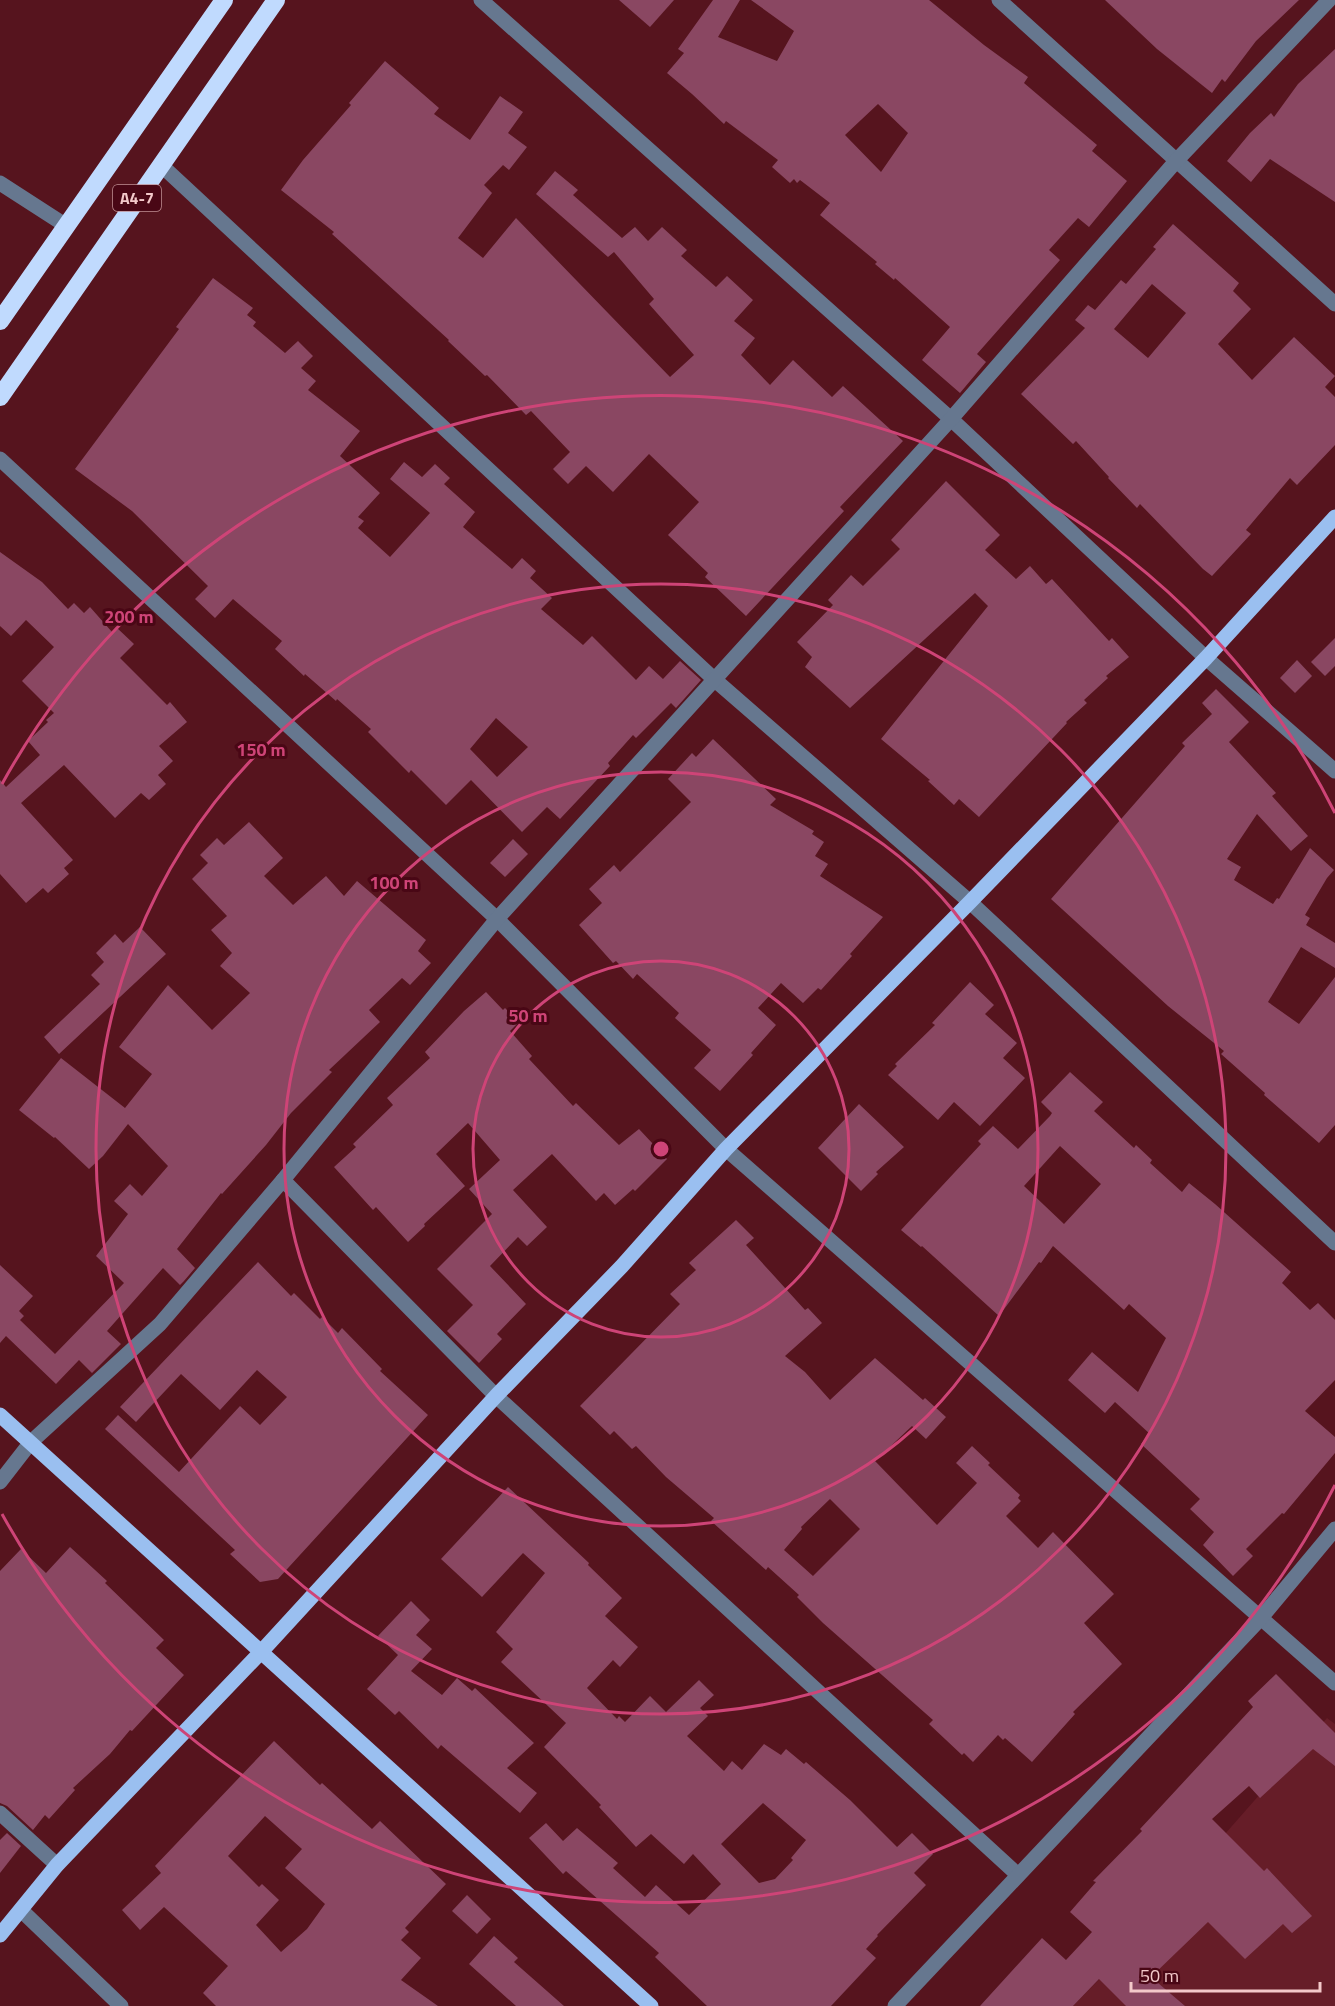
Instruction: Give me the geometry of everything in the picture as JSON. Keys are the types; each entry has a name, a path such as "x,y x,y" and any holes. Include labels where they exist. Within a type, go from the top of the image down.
{"highway":[{"name":"A4-7","path":"0,321 224,0"},
{"name":"A4-7","path":"0,397 276,0"}],"main road":[{"path":"0,1935 57,1865 261,1652 496,1396 622,1266 726,1149 970,902 1206,658 1335,518"},
{"path":"0,1414 651,2006"}],"street":[{"path":"481,0 951,419 1206,658 1335,771"},
{"path":"999,0 1335,304"},
{"path":"0,1482 31,1442 160,1324 283,1180 497,919 951,419 1177,160 1329,0"},
{"path":"160,165 715,680 970,902 1335,1243"},
{"path":"0,183 65,225"},
{"path":"0,459 497,919 726,1149 1335,1683"},
{"path":"283,1180 496,1396 1018,1875"},
{"path":"895,2006 1260,1618 1335,1529"},
{"path":"0,1813 57,1865"},
{"path":"21,1910 121,2006"}],"shaded area":[{"path":"1327,1718 1335,1724 1335,2006 1073,2006 1121,1957 1159,1909"}],"building":[{"path":"619,0 674,0 650,27"},
{"path":"713,0 740,0 718,37 777,61 794,31 751,0 929,0 1028,77 1024,83 1097,145 1092,151 1127,181 1089,227 1078,218 1049,250 1060,260 977,354 986,362 960,393 922,360 950,327 820,215 830,203 800,180 797,183 794,179 790,183 772,167 778,160 726,121 724,124 667,73 684,53 678,49","holes":["878,104 908,133 881,172 845,135"]},
{"path":"1105,0 1299,0 1256,41 1225,82 1222,79 1212,93 1157,49"},
{"path":"1335,49 1335,202 1270,159 1251,182 1227,161 1250,133 1271,113 1274,117 1298,84"},
{"path":"385,61 439,108 434,114 470,140 500,96 523,112 508,133 527,147 509,170 503,165 484,185 492,193 458,238 483,258 516,218 670,377 694,355 649,304 654,299 614,252 608,257 536,194 555,171 578,190 573,195 622,238 635,227 648,241 662,227 687,250 681,256 716,287 727,276 753,300 734,321 755,338 741,355 770,385 793,360 832,397 843,386 903,441 840,507 844,511 746,616 705,577 708,573 668,535 699,502 649,454 613,492 586,466 568,484 553,469 570,452 531,411 526,415 487,375 485,376 449,340 332,234 334,232 281,190"},
{"path":"1173,224 1239,283 1233,291 1251,309 1218,344 1252,380 1294,337 1335,376 1325,387 1335,397 1335,445 1297,485 1290,478 1246,530 1251,534 1212,576 1140,504 1137,508 1076,441 1073,444 1021,394 1085,328 1075,320 1088,305 1095,310 1121,280 1126,284 1156,249 1153,247","holes":["1152,284 1186,313 1148,358 1114,329"]},
{"path":"213,278 253,308 247,315 256,322 253,326 285,353 298,341 313,356 301,368 316,381 308,390 360,431 340,456 380,493 358,517 364,521 358,528 390,557 430,513 390,479 404,462 422,477 435,464 450,478 444,484 475,512 463,527 512,569 522,558 536,571 530,578 552,598 541,609 583,645 592,636 636,680 649,666 663,679 680,661 701,680 676,708 671,703 636,738 633,735 608,763 610,766 560,819 547,807 522,832 471,780 446,805 411,770 409,773 368,732 371,729 337,699 336,701 305,674 304,676 275,649 282,641 233,599 215,618 195,599 208,586 132,511 75,469 179,329 176,327","holes":["496,718 528,747 497,777 470,749"]},
{"path":"946,481 1000,535 985,550 1016,579 1030,566 1046,584 1052,579 1109,641 1112,638 1129,657 1106,676 1108,678 1084,700 1087,703 1066,722 979,817 959,799 954,805 928,781 930,780 881,739 988,606 975,593 850,708 805,667 812,657 797,642 833,605 828,600 851,575 863,586 900,549 891,540"},
{"path":"0,552 42,582 68,609 74,603 84,613 90,607 112,632 116,627 134,644 120,658 167,705 170,702 187,722 159,746 173,761 158,775 166,784 149,800 141,793 115,818 64,765 21,803 73,860 64,868 69,874 48,893 43,888 26,903 0,874 0,780 6,787 40,755 28,741 54,713 22,681 54,647 26,620 11,636 0,626"},
{"path":"1335,638 1335,666 1325,676 1311,662"},
{"path":"1297,660 1312,676 1295,693 1280,678"},
{"path":"1216,689 1249,722 1229,742 1276,793 1272,796 1308,836 1291,851 1257,814 1227,859 1241,867 1234,880 1273,904 1277,898 1279,899 1310,848 1334,870 1305,915 1310,918 1306,925 1335,943 1335,968 1301,947 1268,1002 1299,1024 1335,977 1335,1125 1319,1143 1221,1054 1224,1051 1168,1006 1051,899 1185,746 1182,743 1212,714 1202,703"},
{"path":"713,739 776,799 770,805 814,831 812,834 824,842 815,856 828,864 820,876 883,917 821,990 818,988 803,1003 781,983 758,1008 776,1025 751,1053 753,1055 720,1091 694,1068 711,1050 675,1018 679,1013 637,974 633,979 616,961 613,963 579,925 602,903 589,889 614,865 620,872 691,802 668,779 692,753 696,757"},
{"path":"249,822 283,858 264,876 293,905 326,876 344,896 357,881 426,940 418,951 431,963 410,985 402,978 369,1010 380,1022 329,1070 332,1072 291,1113 266,1145 221,1193 177,1249 195,1268 184,1281 180,1285 163,1268 107,1331 121,1344 92,1373 79,1360 56,1384 6,1336 0,1343 0,1265 33,1296 19,1311 24,1316 20,1320 55,1354 124,1283 96,1256 128,1214 114,1201 130,1184 142,1196 168,1166 128,1124 103,1156 89,1169 55,1137 19,1110 61,1058 125,1108 152,1074 119,1047 168,985 212,1030 250,993 220,966 232,953 211,930 227,916 192,879 208,863 200,855 217,838 224,845"},
{"path":"513,839 528,854 505,877 490,863"},
{"path":"140,927 166,954 59,1054 44,1037 100,984 91,975 104,962 96,953 115,934 123,943"},
{"path":"970,982 994,1005 985,1014 1017,1043 1003,1058 1025,1078 980,1126 954,1102 938,1120 888,1075 897,1066 895,1064 935,1025 932,1023"},
{"path":"486,992 503,1010 505,1008 519,1022 510,1031 532,1056 529,1059 573,1106 576,1103 619,1145 639,1129 667,1159 635,1191 633,1189 615,1205 604,1193 596,1201 552,1154 513,1190 547,1227 527,1246 518,1237 490,1266 526,1304 497,1334 502,1339 479,1363 447,1331 473,1305 437,1269 492,1214 469,1189 500,1160 468,1123 436,1154 465,1186 408,1242 376,1207 373,1210 334,1167 356,1147 353,1144 393,1105 387,1098 430,1058 425,1052 464,1011"},
{"path":"1070,1072 1103,1102 1094,1111 1134,1148 1136,1145 1152,1160 1150,1163 1182,1192 1189,1183 1215,1204 1291,1272 1282,1283 1310,1310 1318,1303 1335,1320 1335,1380 1305,1411 1335,1437 1335,1453 1284,1514 1282,1513 1246,1549 1253,1556 1233,1576 1203,1545 1214,1532 1190,1509 1200,1499 1141,1444 1150,1434 1115,1402 1105,1413 1068,1380 1092,1352 1138,1392 1166,1338 1129,1304 1124,1310 1053,1246 999,1316 922,1246 901,1230 981,1144 978,1141 993,1126 1018,1149 1052,1113 1041,1102","holes":["1060,1146 1101,1184 1064,1224 1024,1186"]},
{"path":"859,1104 904,1147 876,1172 878,1174 861,1191 818,1148"},
{"path":"736,1220 754,1238 746,1245 805,1310 808,1308 822,1323 785,1356 805,1372 830,1400 875,1358 946,1417 926,1439 912,1426 875,1461 937,1525 977,1483 956,1463 972,1446 990,1463 988,1465 1020,1495 1018,1498 1021,1501 1006,1516 1038,1548 1053,1532 1114,1594 1084,1623 1122,1664 1073,1712 1075,1714 1032,1762 1005,1738 1003,1740 998,1735 973,1762 964,1753 962,1755 929,1724 933,1720 823,1623 797,1597 799,1595 768,1567 766,1570 711,1521 714,1518 666,1477 636,1446 632,1449 614,1431 610,1435 580,1406 680,1304 670,1294 696,1270 689,1263","holes":["830,1499 860,1529 813,1576 784,1550 802,1529 801,1527"]},
{"path":"258,1262 291,1296 294,1293 320,1319 322,1317 338,1333 342,1328 382,1369 380,1371 428,1415 278,1579 260,1582 230,1554 235,1550 105,1429 118,1415 179,1472 240,1406 260,1425 287,1397 257,1370 220,1410 181,1374 136,1422 120,1407"},
{"path":"508,1487 589,1563 588,1565 622,1598 605,1616 638,1647 620,1667 613,1660 587,1688 617,1719 619,1716 625,1722 650,1696 666,1712 699,1680 714,1695 700,1708 708,1716 687,1736 724,1771 732,1761 742,1770 764,1744 781,1755 786,1749 804,1764 806,1762 850,1800 897,1847 912,1833 933,1854 914,1873 926,1885 866,1949 876,1958 831,2006 707,2006 655,1957 659,1953 566,1871 563,1874 529,1838 546,1823 563,1841 577,1828 618,1863 613,1868 645,1897 656,1885 689,1915 721,1884 693,1854 684,1864 651,1834 636,1847 599,1807 601,1805 544,1747 566,1723 501,1662 513,1649 496,1632 545,1573 523,1553 482,1597 441,1559","holes":["763,1803 806,1840 791,1858 793,1860 775,1879 759,1883 721,1844"]},
{"path":"70,1547 107,1581 105,1583 164,1640 156,1648 184,1675 132,1731 130,1730 110,1754 73,1788 75,1790 49,1819 45,1815 33,1830 7,1806 0,1803 0,1571 21,1549 46,1573"},
{"path":"411,1601 430,1620 416,1635 432,1649 411,1671 442,1695 457,1678 472,1691 475,1688 534,1743 507,1768 537,1793 520,1813 441,1745 438,1749 399,1711 395,1715 367,1689 398,1655 378,1636"},
{"path":"1276,1674 1335,1733 1335,1766 1313,1749 1260,1798 1249,1786 1212,1819 1264,1871 1267,1868 1312,1916 1292,1933 1283,1924 1245,1959 1208,1922 1151,1977 1185,2006 1126,2006 1099,1979 1073,2006 980,2006 1042,1938 1066,1960 1092,1932 1070,1912 1096,1882 1093,1881 1142,1831 1140,1829 1253,1707 1248,1701"},
{"path":"274,1741 320,1785 322,1783 372,1829 380,1821 446,1884 405,1928 409,1932 401,1940 421,1958 401,1980 438,2006 216,2006 203,1993 228,1966 164,1907 140,1930 122,1910 161,1873 155,1866","holes":["265,1816 302,1849 285,1868 325,1904 307,1929 281,1952 256,1925 279,1900 262,1884 259,1887 228,1856"]},
{"path":"7,1833 21,1846 0,1873 0,1840"},
{"path":"467,1895 491,1919 477,1934 452,1911"},
{"path":"494,1936 518,1958 514,1962 564,2006 516,2006 469,1964"}]}
